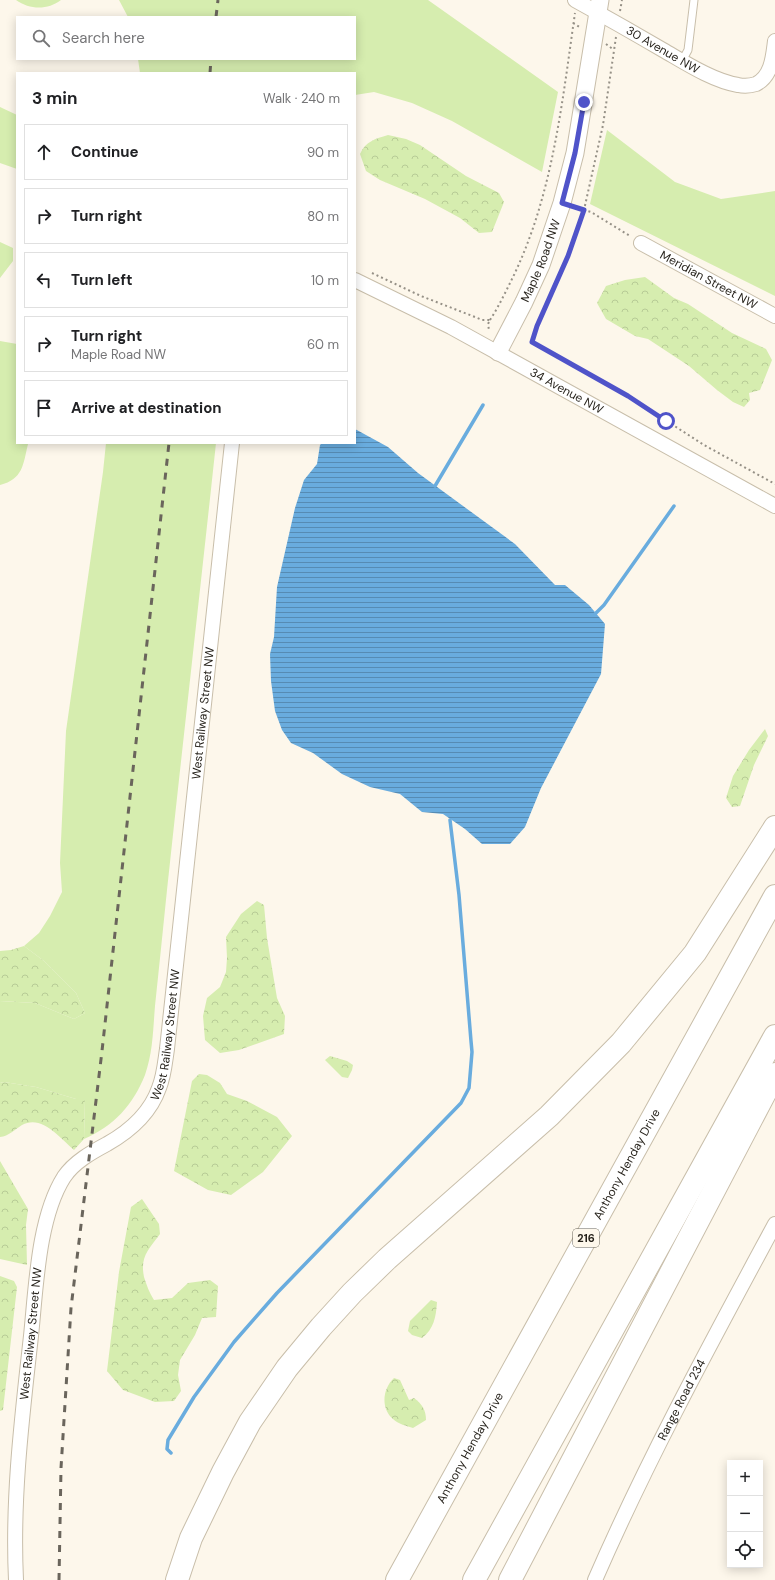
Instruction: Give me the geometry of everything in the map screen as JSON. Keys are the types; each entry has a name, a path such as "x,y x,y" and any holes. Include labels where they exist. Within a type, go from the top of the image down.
{"highway":[{"path":"177,1580 191,1538 223,1472 250,1422 287,1368 321,1327 386,1259 549,1116 621,1043 695,953 775,828"},
{"name":"Anthony Henday Drive","path":"397,1580 775,896"},
{"path":"474,1580 775,1036"},
{"path":"510,1580 775,1074"}],"street":[{"name":"30 Avenue NW","path":"575,7 599,6 682,61 711,75 737,85 755,84 765,76 769,70 775,41"},
{"name":"Maple Road NW","path":"498,352 541,265 562,203 575,153 599,6"},
{"name":"Meridian Street NW","path":"641,243 775,316"},
{"name":"34 Avenue NW","path":"356,280 498,352 775,506"},
{"name":"West Railway Street NW","path":"16,1580 18,1453 37,1277 48,1213 58,1188 70,1170 89,1154 125,1134 139,1121 155,1098 160,1087 164,1065 232,444"},
{"name":"Range Road 234","path":"595,1580 622,1518 724,1318 775,1224"}],"lane":[{"path":"682,61 688,50 694,0"}],"path":[{"path":"620,13 620,3 622,0"},
{"path":"490,330 488,324 518,266 540,208 548,182 557,133 575,7"},
{"path":"573,23 582,29"},
{"path":"616,38 603,125 584,210 568,256 537,326 532,342 628,396 704,445 775,484"},
{"path":"608,45 615,50"},
{"path":"562,203 591,212 641,243"},
{"path":"368,271 421,296 482,320 490,320"}],"green space":[{"path":"16,0 61,0 50,6 39,8 27,6"},
{"path":"119,0 428,0 558,92 542,172 452,121 412,103 374,92 356,95 356,72 140,72 138,60 356,60 356,16 127,16"},
{"path":"0,107 16,115 16,169 0,163"},
{"path":"607,130 675,182 721,199 775,191 775,296 590,204"},
{"path":"388,135 406,139 420,145 466,176 499,193 504,202 492,232 479,233 460,218 425,199 380,180 366,171 360,154 362,150 371,141"},
{"path":"0,242 13,248 13,261 0,278"},
{"path":"645,277 674,298 688,304 732,333 766,349 772,360 760,390 749,393 750,400 744,407 733,402 689,366 648,339 635,336 606,319 597,303 606,286 625,280"},
{"path":"0,341 16,344 16,444 28,444 23,465 18,475 8,482 0,485"},
{"path":"106,444 216,444 150,1058 140,1086 128,1105 104,1128 84,1139 85,1099 76,1099 36,1087 4,1082 0,1083 0,1001 35,1003 74,1019 85,1013 76,993 44,961 24,946 39,933 50,916 62,892 60,863 66,731"},
{"path":"765,729 768,736 754,765 740,806 732,807 726,798 733,776 749,750"},
{"path":"257,901 264,905 267,938 277,998 285,1016 284,1034 239,1050 220,1053 205,1040 203,1016 207,998 220,987 226,972 226,937 241,914"},
{"path":"24,946 44,961 76,993 85,1013 74,1019 35,1003 0,1001 0,951 11,950"},
{"path":"330,1056 347,1061 353,1065 348,1078 342,1077 325,1060"},
{"path":"199,1074 207,1075 220,1083 227,1094 247,1101 277,1117 292,1136 263,1172 231,1195 208,1190 174,1171 192,1081"},
{"path":"4,1082 36,1087 76,1099 85,1099 84,1139 74,1150 57,1134 44,1125 29,1122 9,1134 0,1137 0,1083"},
{"path":"0,1161 28,1209 26,1225 27,1265 0,1259"},
{"path":"142,1199 159,1224 160,1234 146,1254 143,1264 144,1277 154,1300 172,1298 188,1283 210,1280 218,1286 216,1317 202,1318 195,1335 180,1360 178,1375 181,1391 174,1401 155,1402 123,1390 107,1371 119,1272 131,1207"},
{"path":"0,1276 14,1281 17,1287 3,1410 0,1411"},
{"path":"431,1300 437,1302 432,1327 422,1338 412,1335 408,1331 410,1321"},
{"path":"394,1378 400,1380 409,1400 414,1398 424,1410 426,1420 413,1428 395,1421 386,1409 384,1398 385,1392 390,1382"}],"water":[{"path":"356,430 388,447 418,473 515,544 555,585 565,585 589,605 605,624 601,674 541,788 525,827 510,844 482,844 465,829 443,814 422,812 400,794 370,787 342,774 313,753 291,743 282,730 275,711 271,681 270,654 274,637 277,587 295,508 304,480 317,464 320,445 356,444"}],"waterway":[{"path":"435,486 483,405"},
{"path":"595,614 604,605 674,506"},
{"path":"171,1453 167,1449 168,1440 194,1397 234,1342 277,1293 461,1103 469,1088 472,1052 459,895 450,820"}],"railway":[{"path":"216,16 218,0"},
{"path":"210,72 211,60"},
{"path":"59,1580 61,1468 71,1308 102,1051 169,444"}],"route":[{"path":"584,102 575,153 562,203 584,210 561,274 537,326 532,342 628,396 666,421"}]}
